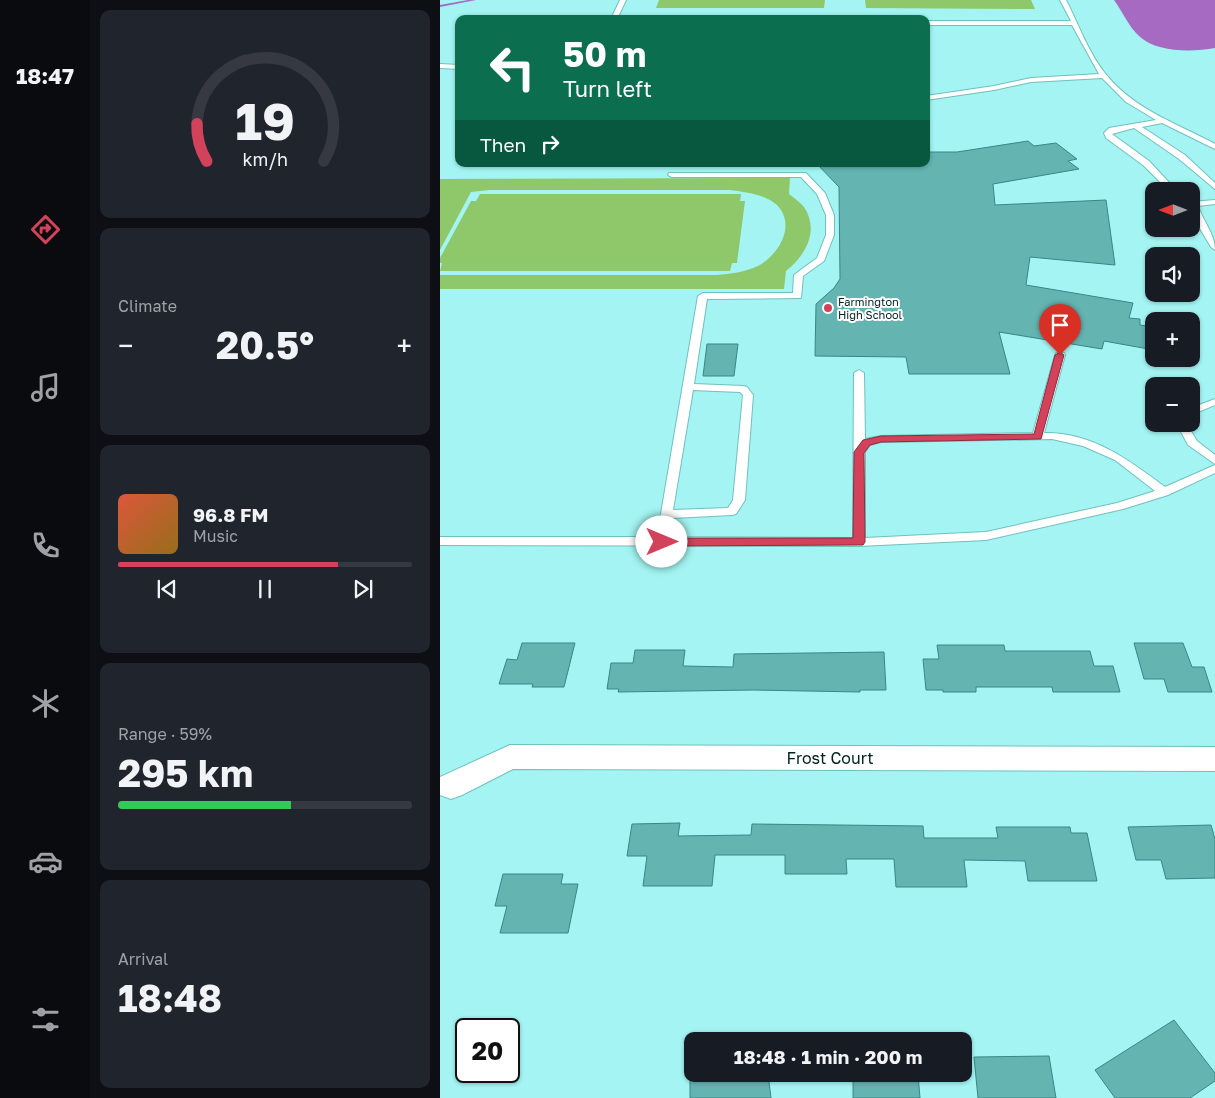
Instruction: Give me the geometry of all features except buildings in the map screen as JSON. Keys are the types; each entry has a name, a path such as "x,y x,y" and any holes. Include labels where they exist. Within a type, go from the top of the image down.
{"street":[{"name":"Frost Court","path":"451,786 510,757 1215,759"}],"lane":[{"path":"616,15 623,0"},
{"path":"1063,0 1104,76 1122,95 1136,106 1215,147"},
{"path":"930,23 1075,23"},
{"path":"440,66 455,67"},
{"path":"930,97 994,88 1031,80 1104,76"},
{"path":"1162,120 1112,130 1108,133 1109,136 1146,163 1164,182"},
{"path":"1136,126 1182,157 1215,187"},
{"path":"662,542 703,296 798,296 799,275 821,259 830,235 830,214 821,194 803,175 672,175"},
{"path":"1200,203 1215,202"},
{"path":"1200,222 1215,247"},
{"path":"1038,436 1060,355"},
{"path":"859,373 859,542"},
{"path":"667,514 732,511 739,500 748,395 743,389 687,387"},
{"path":"1200,407 1215,402"},
{"path":"1186,432 1192,443 1215,460"},
{"path":"859,452 866,442 881,439 1052,436 1086,443 1119,458 1164,492"},
{"path":"440,541 859,542 986,536 1119,506 1164,492 1215,469"}],"green space":[{"path":"659,0 825,0 824,8 656,8"},
{"path":"865,0 1031,0 1035,9 866,8"},
{"path":"790,178 789,194 804,207 811,225 808,242 804,250 786,271 784,289 440,289 440,275 717,275 738,272 758,266 772,255 782,239 785,231 785,222 783,213 777,205 767,198 730,190 489,190 471,192 440,250 440,179"},
{"path":"480,194 741,194 740,201 745,201 737,263 732,263 730,271 440,271 442,263 440,263 440,258 471,201 476,201"}],"shaded area":[{"path":"1114,0 1215,0 1215,48 1176,50 1155,46 1139,36"}],"waterway":[{"path":"440,6 474,0"}],"place":[{"name":"Farmington High School","path":"828,308"}],"route":[{"path":"662,542 859,542 859,452 866,442 881,439 1038,436 1060,355"}]}
